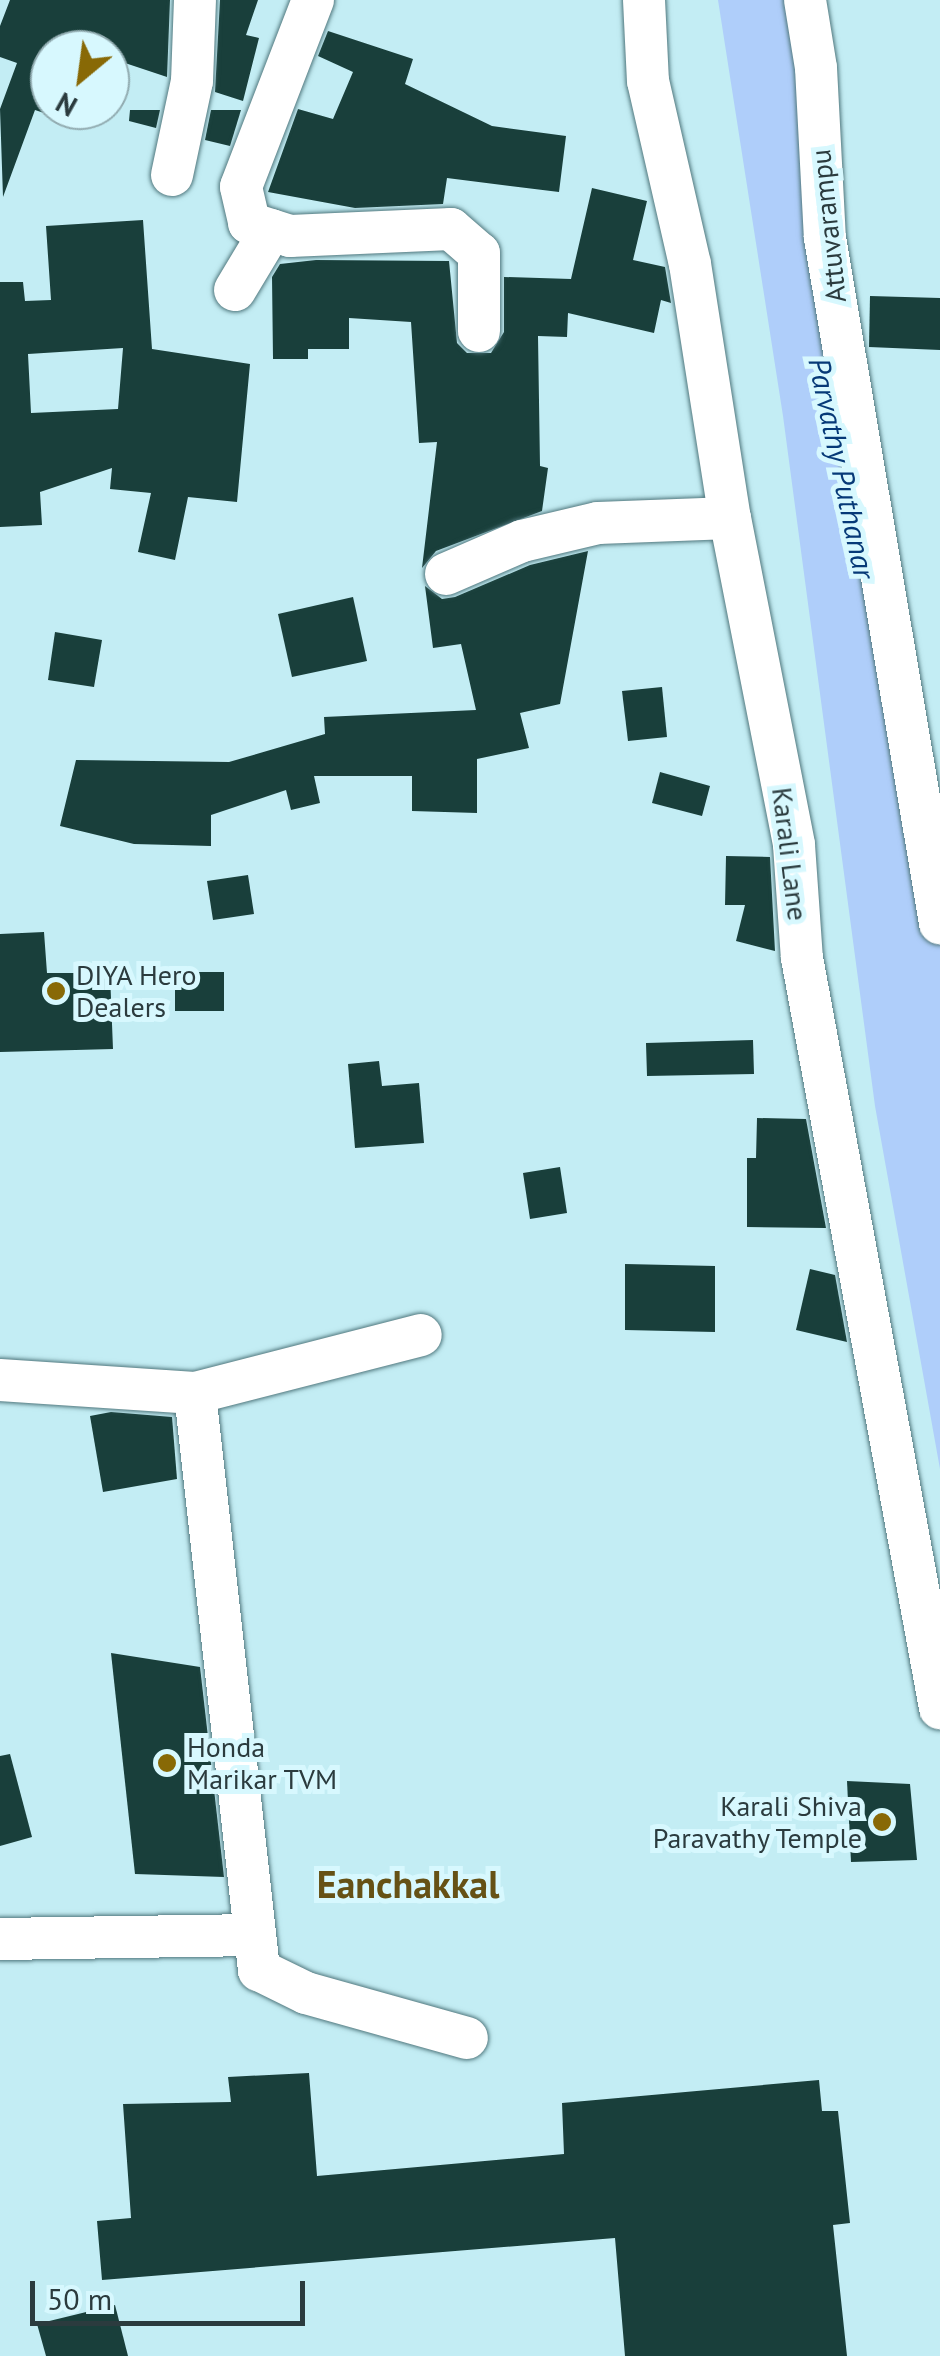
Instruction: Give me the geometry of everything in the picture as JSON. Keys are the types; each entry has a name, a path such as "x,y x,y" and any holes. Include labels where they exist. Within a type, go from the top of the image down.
{"street":[{"path":"172,174 192,81 195,0"},
{"name":"Karali Lane","path":"644,0 648,82 690,264 730,518 794,844 802,958 940,1708"},
{"name":"Attuvarampu","path":"805,0 816,68 825,238 940,924"},
{"path":"301,4 241,187 249,223 290,236 451,229 479,253 479,331"},
{"path":"235,290 271,230"},
{"path":"446,574 522,541 598,523 730,518"},
{"path":"0,1380 194,1393 421,1335"},
{"path":"194,1393 258,1970 306,1993 467,2038"},
{"path":"0,1939 255,1935"}],"water":[{"name":"Parvathy Puthanar","path":"718,0 787,0 940,886 940,1469 875,1106 783,416"}],"building":[{"path":"10,0 170,0 167,77 130,65 130,30 30,30 30,124 3,197 0,109 17,63 0,57 0,26"},
{"path":"220,0 258,0 246,35 259,38 243,101 215,92"},
{"path":"328,31 413,59 405,84 492,126 566,136 559,192 447,178 443,204 355,208 268,192 298,109 333,119 353,72 318,56"},
{"path":"130,110 160,110 156,128 130,121"},
{"path":"211,110 241,110 230,146 205,140"},
{"path":"592,188 647,201 633,260 665,267 671,303 661,300 654,333 568,313 567,337 538,336 540,466 548,468 542,511 436,551 422,568 437,442 419,443 411,322 349,318 349,349 308,349 308,359 273,359 272,277 280,264 316,260 449,261 457,343 467,353 491,353 504,332 504,277 571,279"},
{"path":"143,220 152,349 250,364 237,502 188,497 175,560 138,552 151,493 110,489 112,468 40,492 42,525 0,527 0,282 23,282 25,301 51,300 46,226","holes":["123,348 118,409 31,413 28,354"]},
{"path":"870,296 940,298 940,350 869,347"},
{"path":"588,551 560,704 520,713 529,748 477,759 477,813 412,811 412,776 314,776 320,803 291,810 286,790 211,815 211,846 134,844 60,826 76,760 229,762 325,734 324,717 476,710 461,644 433,648 425,586 442,599 455,597 530,565"},
{"path":"353,597 367,661 292,677 278,614"},
{"path":"55,632 102,640 94,687 48,680"},
{"path":"662,687 667,737 628,741 622,691"},
{"path":"660,772 710,786 702,816 652,803"},
{"path":"726,856 770,857 775,951 736,941 745,905 725,905"},
{"path":"248,875 254,914 213,920 207,881"},
{"name":"DIYA Hero Dealers","path":"44,932 47,973 110,973 113,1049 0,1052 0,934"},
{"path":"175,972 224,972 224,1011 175,1011"},
{"path":"753,1040 754,1074 647,1076 646,1043"},
{"path":"379,1061 382,1086 419,1083 424,1143 355,1148 348,1064"},
{"path":"757,1118 806,1119 826,1228 747,1227 747,1158 756,1158"},
{"path":"560,1167 567,1213 530,1219 523,1173"},
{"path":"625,1264 715,1266 715,1332 625,1330"},
{"path":"810,1269 835,1275 847,1342 796,1330"},
{"path":"111,1412 172,1417 177,1479 103,1492 90,1416"},
{"name":"Honda Marikar TVM","path":"111,1653 200,1667 224,1877 135,1874"},
{"path":"10,1754 32,1837 0,1846 0,1756"},
{"name":"Karali Shiva Paravathy Temple","path":"847,1781 910,1784 917,1860 851,1862"},
{"path":"309,2073 317,2176 564,2154 562,2103 819,2080 822,2111 838,2111 850,2223 833,2225 847,2356 625,2356 615,2238 102,2280 97,2221 131,2218 123,2104 231,2102 228,2077"},
{"path":"115,2305 128,2356 46,2356 37,2324"}],"place":[{"name":"DIYA Hero Dealers","path":"56,991"},
{"name":"Honda Marikar TVM","path":"167,1763"},
{"name":"Karali Shiva Paravathy Temple","path":"882,1822"}],"district":[{"name":"Eanchakkal","path":"408,1884"}]}
